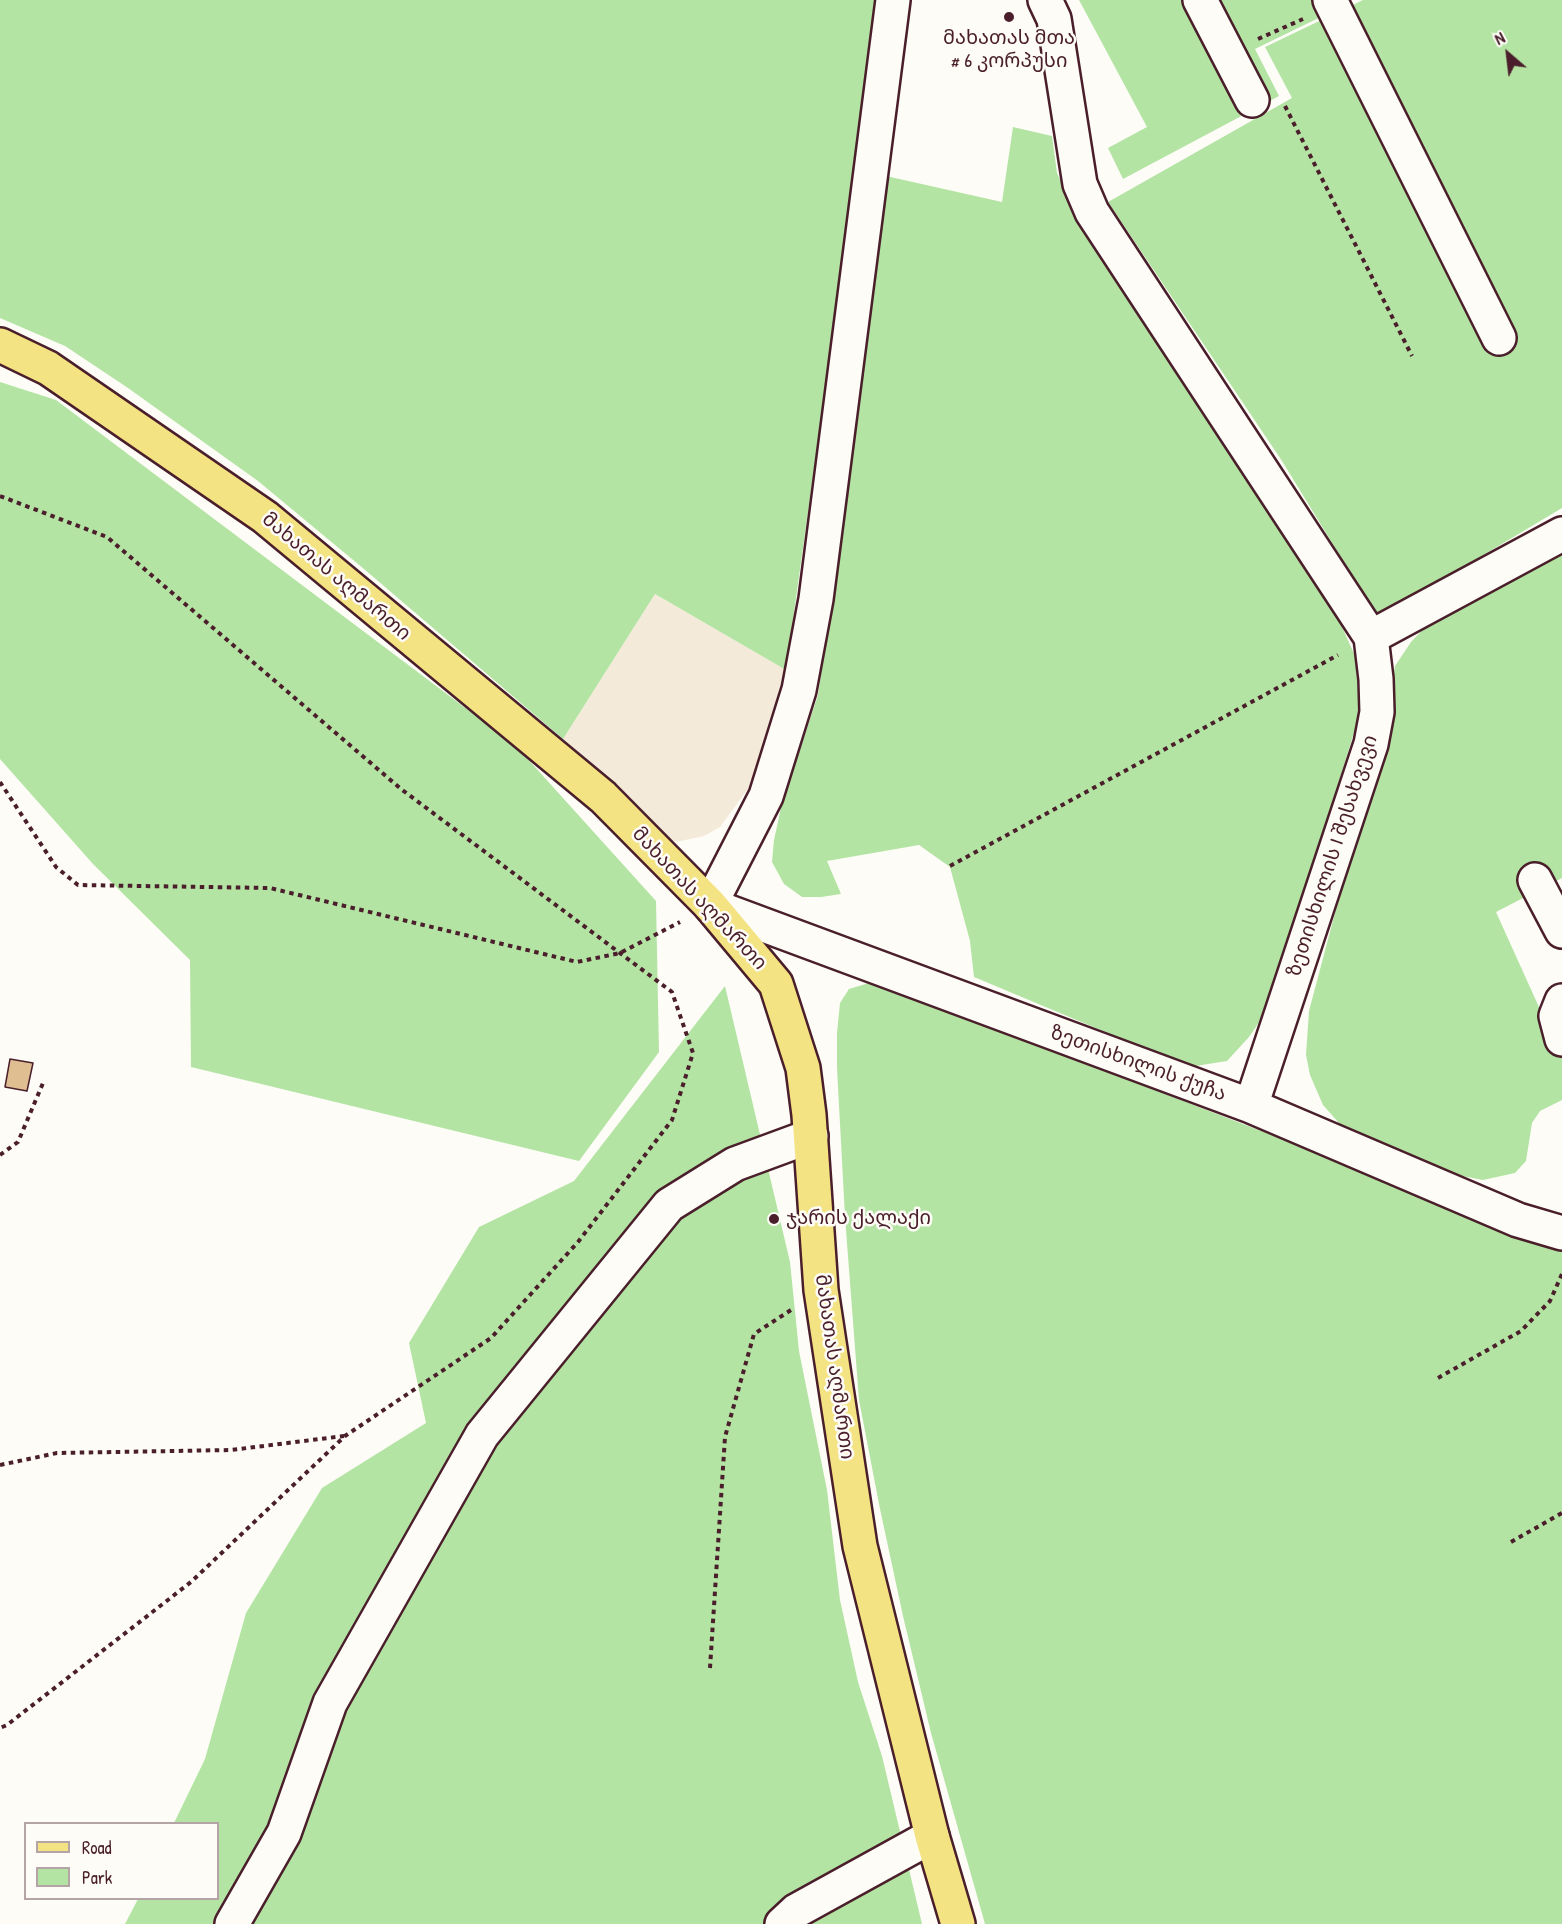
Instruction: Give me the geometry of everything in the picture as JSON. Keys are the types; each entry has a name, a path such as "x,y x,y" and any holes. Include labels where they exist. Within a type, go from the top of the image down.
{"main road":[{"name":"მახათას აღმართი","path":"0,345 48,368 265,517 603,797 710,905 776,984 803,1068 811,1136 821,1290 860,1546 932,1836 958,1924"}],"street":[{"path":"710,905 766,796 799,690 816,598 891,15 914,0"},
{"path":"1045,0 1053,19 1080,184 1092,212 1371,637 1562,534"},
{"path":"1200,0 1252,100"},
{"path":"1331,3 1498,338"},
{"name":"ზეთისხილის I შესახვევი","path":"1251,1106 1371,744 1377,701 1371,637"},
{"path":"1535,879 1562,931"},
{"name":"ზეთისხილის ქუჩა","path":"710,905 1251,1106 1518,1220 1562,1233"},
{"path":"1562,1001 1556,1016 1562,1039"},
{"path":"232,1924 284,1833 330,1703 482,1435 669,1205 735,1164 811,1136"},
{"path":"782,1924 796,1911 932,1836"}],"path":[{"path":"1252,41 1331,3"},
{"path":"1284,104 1412,356"},
{"path":"0,496 107,537 401,789 672,992 693,1053 672,1120 578,1242 491,1338 345,1436 191,1582 7,1725 0,1728"},
{"path":"950,866 1371,637"},
{"path":"0,782 56,867 78,885 270,888 577,962 620,953 710,905"},
{"path":"0,1155 18,1142 43,1083"},
{"path":"1438,1378 1521,1331 1550,1300 1562,1274"},
{"path":"710,1668 725,1437 754,1334 821,1290"},
{"path":"0,1466 57,1453 231,1450 345,1436"},
{"path":"1511,1542 1562,1514"}],"shaded area":[{"path":"655,594 786,670 759,774 720,827 704,836 676,842 647,827 613,785 563,739"}],"green space":[{"path":"0,0 879,0 786,670 655,594 563,739 258,481 65,346 0,318"},
{"path":"1079,0 1324,0 1331,12 1255,49 1279,96 1123,179 1108,148 1147,127"},
{"path":"1363,0 1562,0 1562,508 1378,618 1282,461 1108,202 1292,98 1265,47"},
{"path":"1013,127 1052,136 1057,173 1073,208 1334,609 1355,656 1360,713 1270,1006 1249,1037 1227,1061 1189,1067 974,977 970,941 950,867 919,845 827,861 841,894 821,897 802,897 784,884 772,862 782,803 818,695 886,176 1002,202"},
{"path":"0,382 56,400 516,746 656,901 659,1052 579,1161 191,1067 190,960 93,864 0,759"},
{"path":"1562,545 1562,878 1496,912 1562,1058 1562,1100 1540,1111 1532,1123 1526,1161 1515,1173 1483,1180 1452,1174 1346,1131 1323,1105 1310,1075 1306,1055 1309,1011 1387,717 1395,666 1411,642 1431,621"},
{"path":"869,983 970,1018 1562,1244 1562,1924 985,1924 931,1733 903,1616 859,1400 845,1217 837,1033 840,1003 849,989"},
{"path":"725,986 790,1262 799,1351 827,1490 840,1600 858,1682 882,1756 922,1924 125,1924 137,1900 219,1900 219,1822 174,1822 205,1759 246,1613 322,1488 426,1423 409,1343 479,1227 574,1181"}],"building":[{"path":"10,1059 33,1063 27,1091 5,1087"}],"place":[{"name":"მახათას მთა # 6 კორპუსი","path":"1009,17"},
{"name":"ჯარის ქალაქი","path":"774,1219"}]}
